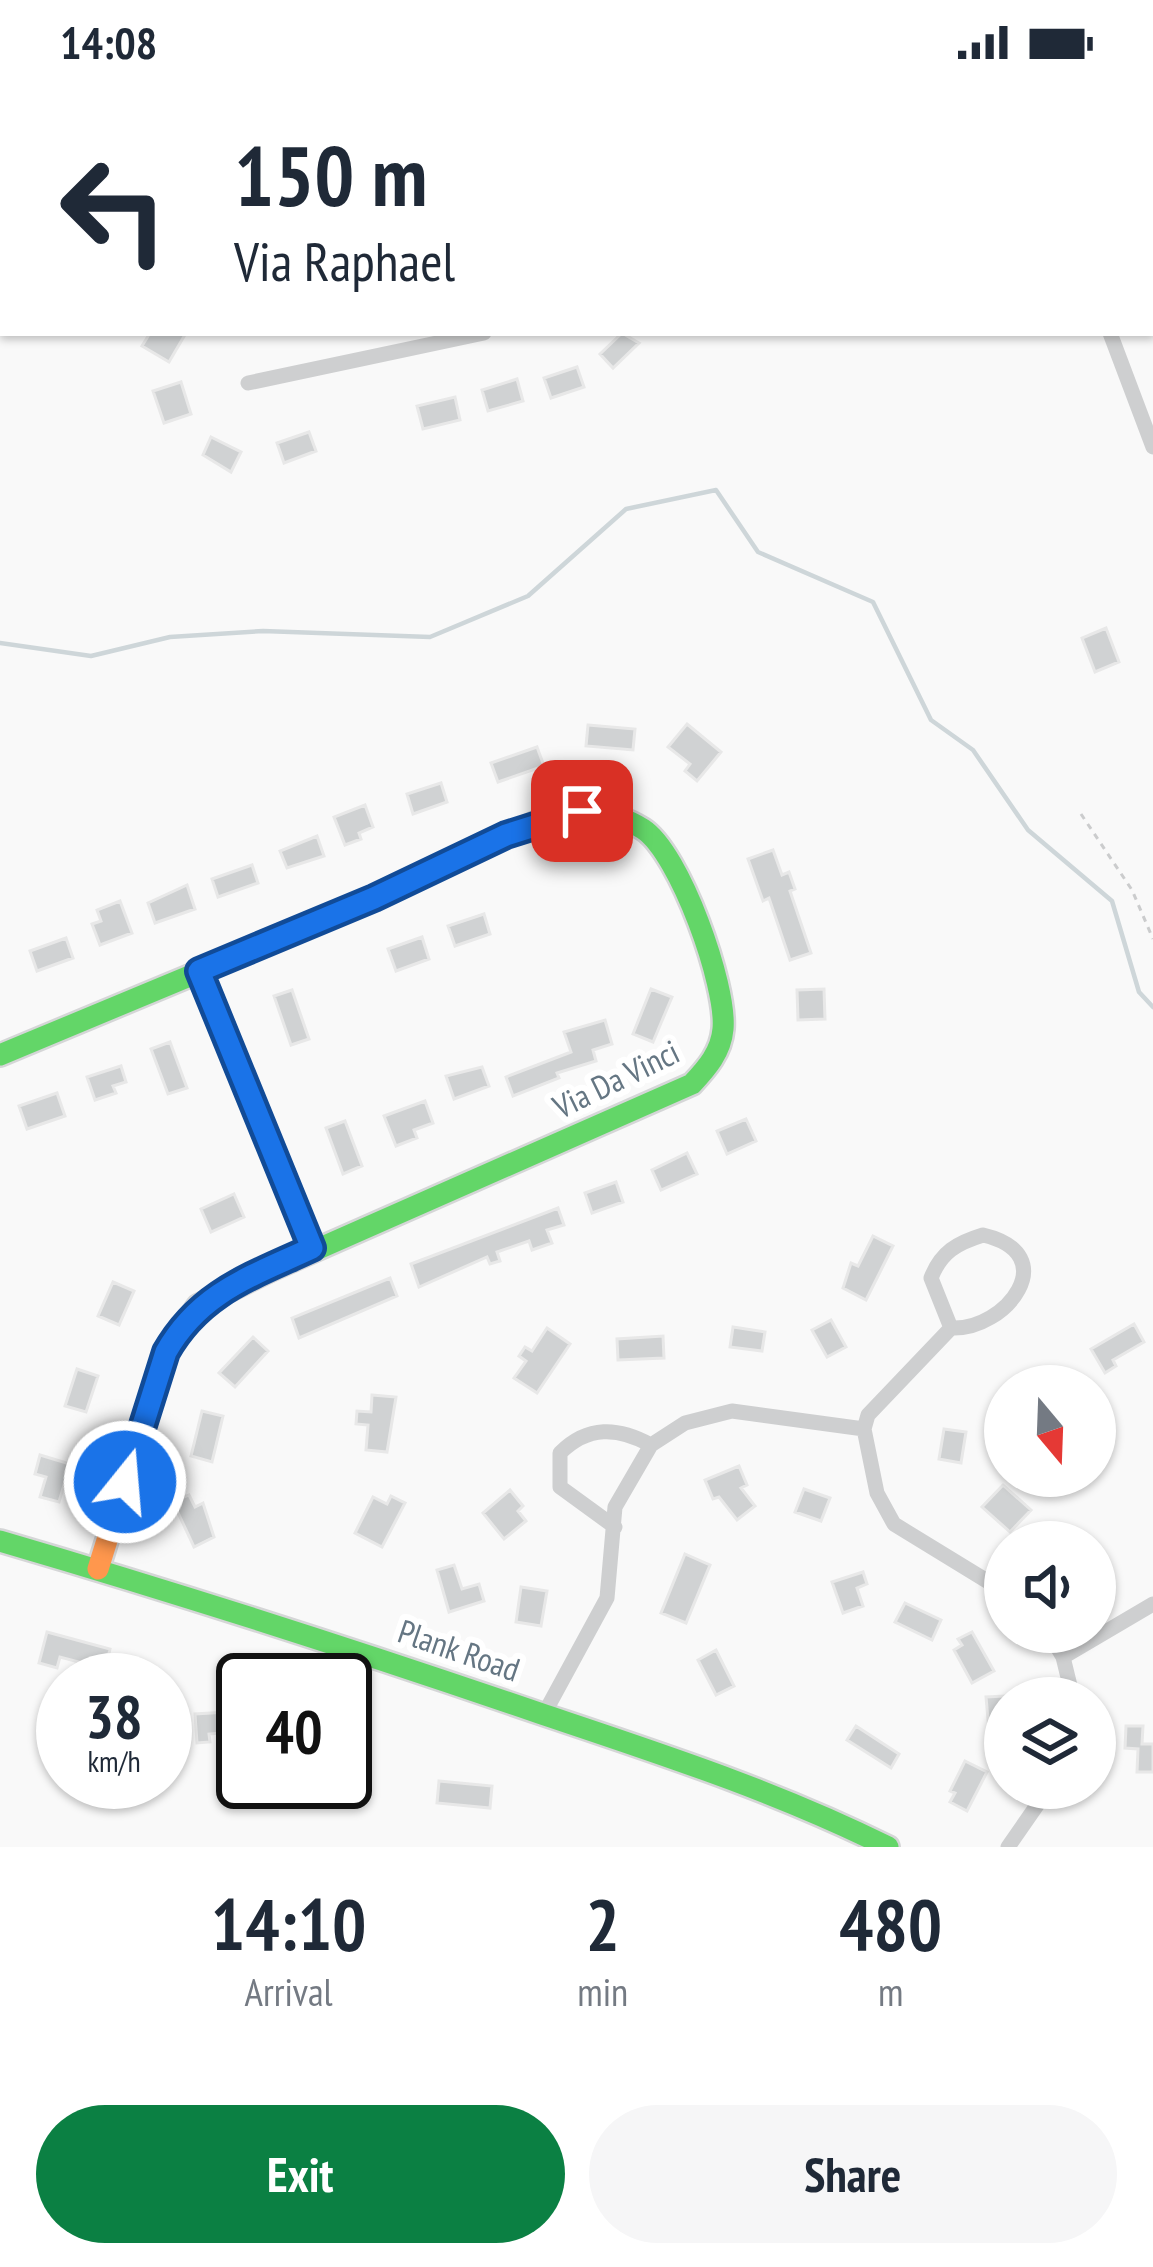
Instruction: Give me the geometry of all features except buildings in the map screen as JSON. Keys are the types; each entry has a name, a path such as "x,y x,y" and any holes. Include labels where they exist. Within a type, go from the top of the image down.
{"street":[{"path":"248,383 408,341 456,336"},
{"path":"1111,336 1153,448"},
{"name":"Via Da Vinci","path":"0,1054 374,898 506,835 570,813 600,812 645,829 665,851 682,884 726,1007 724,1033 711,1066 692,1084 312,1248 199,1306 166,1352 98,1569"},
{"path":"199,971 312,1248"},
{"path":"982,1235 1005,1240 1018,1252 1025,1273 1021,1292 1002,1309 965,1329 951,1328 931,1278 937,1263 960,1241 982,1235"},
{"path":"951,1328 868,1415 864,1429 877,1492 894,1524 984,1579"},
{"path":"544,1714 608,1598 616,1507 651,1445 686,1423 731,1411 864,1429"},
{"path":"615,1527 560,1487 560,1453 586,1435 605,1431 625,1431 651,1445"},
{"name":"Plank Road","path":"0,1541 713,1768 889,1847"},
{"path":"1063,1658 1153,1604"},
{"path":"1060,1653 1068,1677"},
{"path":"1008,1847 1034,1809"}],"path":[{"path":"1081,814 1132,890 1153,938"}],"waterway":[{"path":"0,643 91,656 170,637 263,631 430,637 528,596 626,509 716,490 758,552 873,602 931,720 973,750 1028,830 1112,901 1139,992 1153,1007"}],"traffic: fast":[{"path":"0,1055 331,917 537,822 591,813 617,817 643,829 672,864 686,891 717,983 722,1037 703,1072 692,1084 268,1271"},
{"path":"0,1541 271,1624 628,1743 760,1791 888,1847"}],"traffic: slow":[{"path":"98,1569 166,1352 198,1306 268,1271"}],"route":[{"path":"125,1482 166,1352 177,1333 199,1306 312,1248 199,971 374,898 506,835 557,815 582,811"}]}
